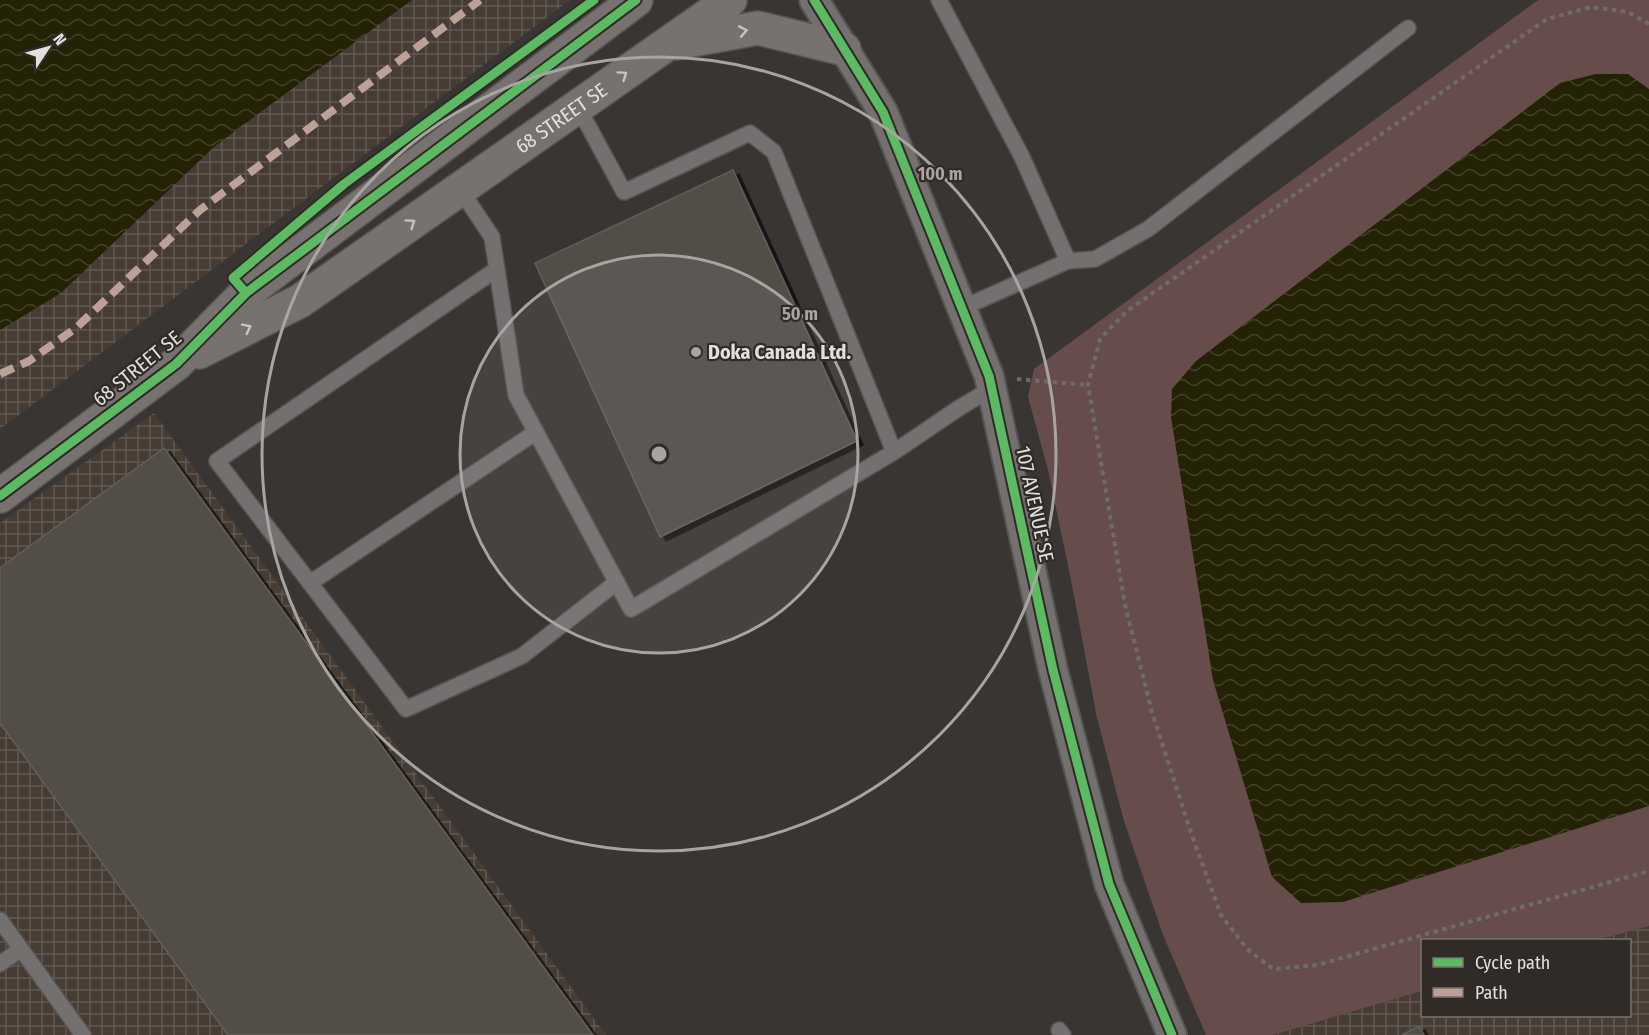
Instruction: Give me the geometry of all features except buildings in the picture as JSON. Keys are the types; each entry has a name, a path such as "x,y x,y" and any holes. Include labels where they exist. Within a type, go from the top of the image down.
{"street":[{"name":"68 STREET SE","path":"0,496 176,364 246,293 636,0"},
{"name":"68 STREET SE","path":"176,364 300,301 730,0"},
{"name":"107 AVENUE SE","path":"814,0 883,112 990,382 1053,670 1109,884 1172,1035"},
{"path":"665,45 758,28 844,49"}],"lane":[{"path":"939,0 1022,158 1068,261"},
{"path":"962,309 1068,261 1095,259 1148,228 1408,28"},
{"path":"578,107 624,192 750,133 774,152 894,452"},
{"path":"460,189 492,237 516,395 631,609 894,452 958,408 990,382"},
{"path":"497,269 217,461 406,709 522,656 617,582"},
{"path":"310,583 536,432"},
{"path":"0,920 83,1035"},
{"path":"0,964 21,949"}],"path":[{"path":"1649,24 1628,12 1591,7 1547,20 1127,311 1100,339 1088,385 1125,605 1152,712 1189,827 1221,915 1247,949 1273,969 1317,965 1649,871"},
{"path":"990,382 1088,385"}],"shaded area":[{"path":"0,0 570,0 0,429"},
{"path":"1538,0 1649,0 1649,926 1602,939 1421,939 1421,991 1273,1035 1206,1035 1163,935 1124,821 1097,718 1048,470 1028,397 1034,369"},
{"path":"154,413 606,1035 0,1035 0,523"},
{"path":"1649,926 1649,1035 1273,1035 1421,991 1421,1017 1631,1017 1631,939 1602,939"}],"water":[{"path":"0,0 412,0 215,146 61,293 0,330"},
{"path":"1596,74 1628,74 1649,89 1649,806 1343,902 1301,903 1272,877 1213,680 1171,417 1172,389 1196,361 1560,83"}],"marked path":[{"path":"0,374 29,361 76,328 200,210 480,0"}],"cycle path":[{"path":"246,293 233,278 344,184 594,0"},
{"path":"0,496 176,364 246,293 636,0"},
{"path":"814,0 883,112 989,376 1053,670 1109,884 1172,1035"}],"place":[{"name":"Doka Canada Ltd.","path":"696,352"}]}
